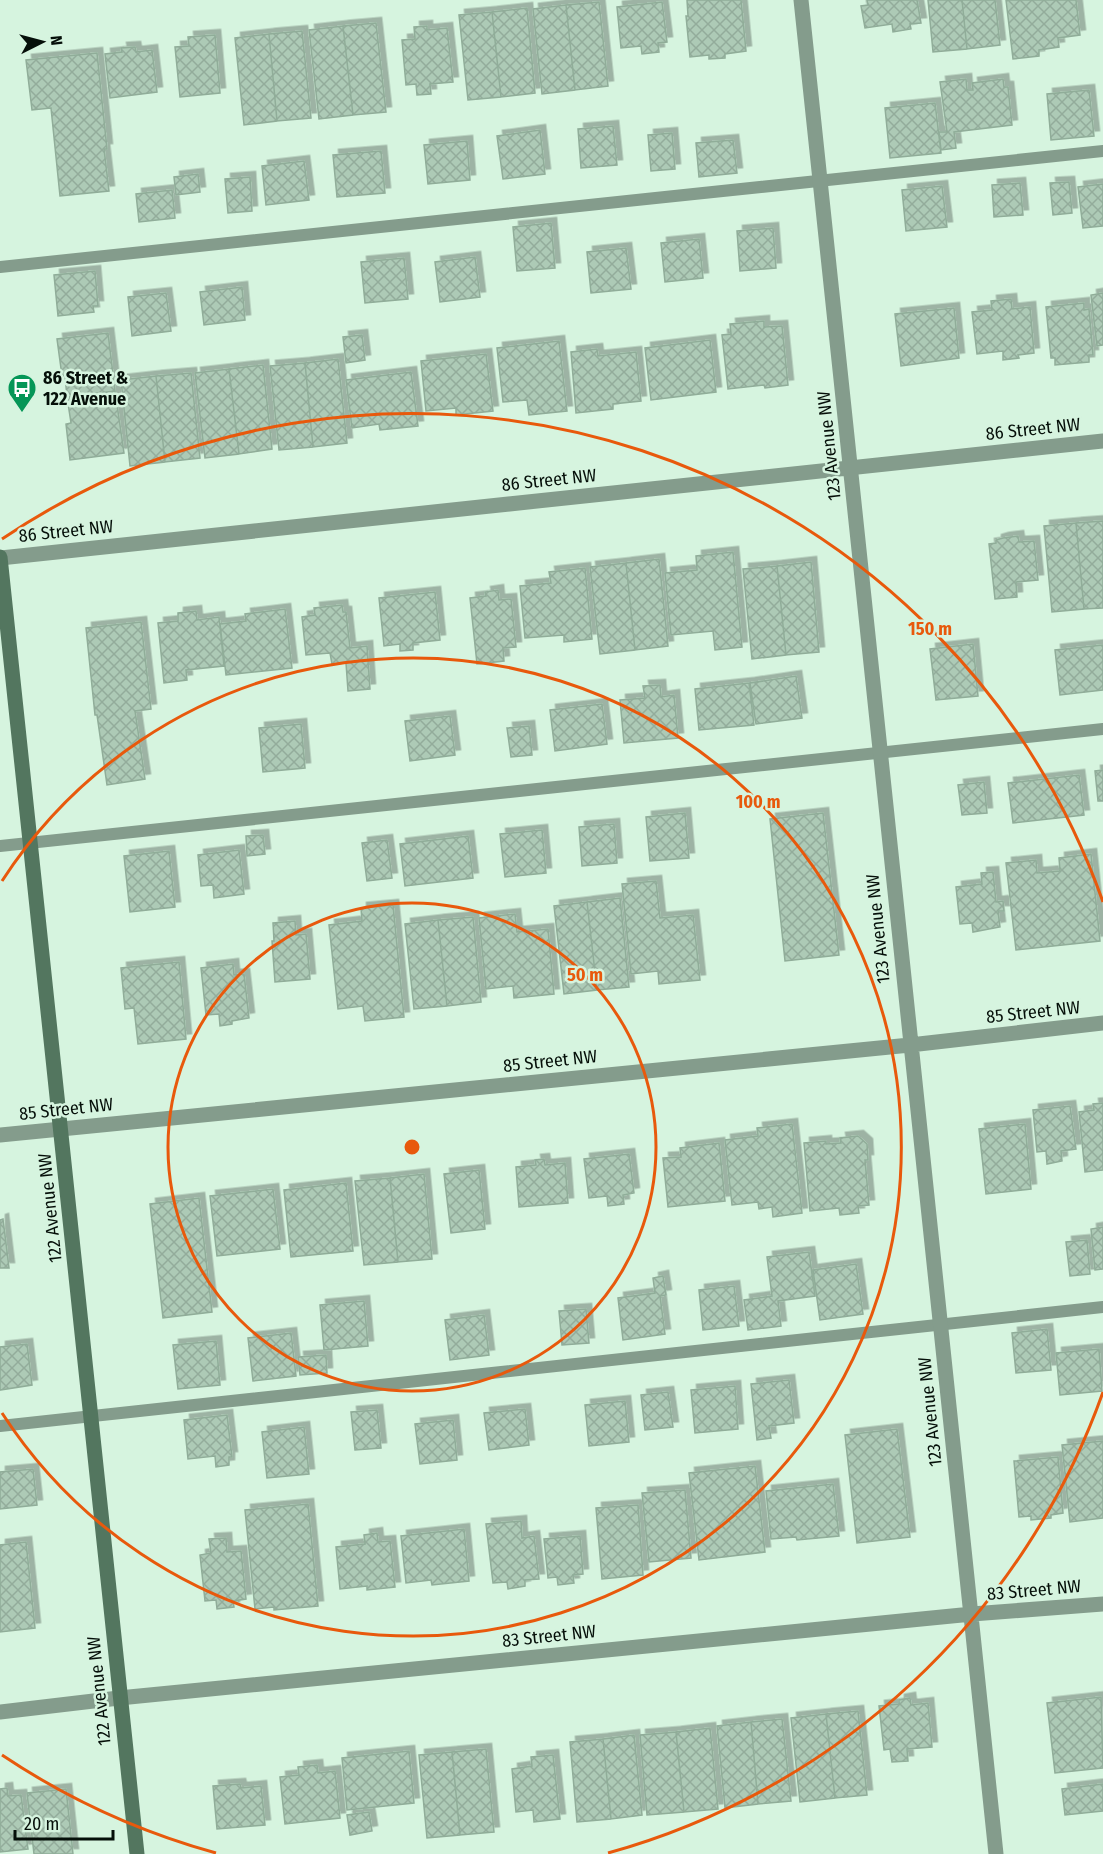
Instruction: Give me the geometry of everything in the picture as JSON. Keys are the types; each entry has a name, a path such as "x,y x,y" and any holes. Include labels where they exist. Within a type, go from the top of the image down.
{"street":[{"name":"123 Avenue NW","path":"801,0 996,1854"},
{"name":"86 Street NW","path":"0,558 1103,441"},
{"name":"122 Avenue NW","path":"0,558 137,1854"},
{"name":"85 Street NW","path":"0,1135 910,1045 1103,1023"},
{"name":"83 Street NW","path":"0,1712 119,1698 972,1614 1103,1604"}],"lane":[{"path":"0,267 1103,151"},
{"path":"0,846 1103,729"},
{"path":"0,1426 1103,1306"}],"building":[{"path":"687,0 741,0 746,51 725,54 725,58 709,59 709,55 690,57 686,16 688,16"},
{"path":"867,0 917,0 921,23 910,24 911,29 893,32 892,24 865,28 861,6 868,5"},
{"path":"928,0 962,0 967,49 933,52"},
{"path":"962,0 995,0 1000,45 967,49"},
{"path":"1006,0 1076,0 1080,35 1058,38 1059,47 1039,50 1039,56 1013,59"},
{"path":"599,2 608,86 575,90 566,5"},
{"path":"662,2 667,42 658,43 659,52 642,54 641,46 621,48 617,7"},
{"path":"566,5 575,90 542,94 533,9"},
{"path":"527,8 535,93 501,97 492,12"},
{"path":"492,12 501,97 468,100 459,15"},
{"path":"376,23 386,112 353,115 343,26"},
{"path":"343,26 353,115 319,119 309,30"},
{"path":"427,26 427,30 447,28 453,82 430,84 431,94 417,95 416,84 406,85 402,40 415,39 414,27"},
{"path":"302,31 311,118 277,121 269,34"},
{"path":"269,34 277,121 244,125 235,38"},
{"path":"215,35 220,93 180,97 175,47 189,46 188,37"},
{"path":"135,47 136,52 152,50 157,92 110,98 105,54 122,52 121,48"},
{"path":"97,53 109,191 60,196 51,108 32,110 26,60"},
{"path":"966,79 967,90 973,90 972,83 1003,79 1004,87 1008,87 1012,125 954,132 956,148 941,150 939,132 947,132 940,82"},
{"path":"1089,90 1094,136 1051,140 1047,94"},
{"path":"935,103 941,153 890,158 885,108"},
{"path":"613,126 617,165 581,168 578,129"},
{"path":"540,130 545,174 503,179 497,136"},
{"path":"672,133 675,169 651,171 648,135"},
{"path":"733,140 737,173 699,177 696,143"},
{"path":"467,141 470,180 428,184 424,145"},
{"path":"381,151 385,193 337,197 333,155"},
{"path":"304,161 309,200 266,205 262,166"},
{"path":"198,174 200,192 176,195 174,177"},
{"path":"250,177 252,211 228,213 225,179"},
{"path":"1069,182 1072,213 1053,215 1050,183"},
{"path":"1020,183 1023,215 994,217 992,185"},
{"path":"1103,184 1103,226 1083,228 1078,187"},
{"path":"942,186 947,227 906,231 902,190"},
{"path":"172,190 175,218 139,222 136,194"},
{"path":"551,223 555,268 517,271 513,227"},
{"path":"773,228 776,268 740,271 737,231"},
{"path":"699,239 703,278 665,282 661,243"},
{"path":"626,248 631,289 591,293 587,252"},
{"path":"475,257 480,297 440,302 435,262"},
{"path":"404,258 408,299 365,303 361,262"},
{"path":"95,271 98,306 93,306 94,312 58,316 54,275"},
{"path":"242,287 245,320 204,325 200,292"},
{"path":"166,293 171,331 132,336 128,297"},
{"path":"1103,293 1103,345 1097,346 1091,295"},
{"path":"1011,299 1012,309 1030,307 1034,353 1003,360 1003,351 977,354 972,312 992,310 991,301"},
{"path":"1084,303 1084,310 1089,309 1093,355 1089,355 1089,362 1055,365 1055,358 1051,358 1046,307"},
{"path":"954,308 959,358 901,366 895,314"},
{"path":"764,321 764,327 782,326 788,385 728,389 722,335 731,334 730,324"},
{"path":"108,333 115,391 67,397 57,339"},
{"path":"362,335 365,360 346,363 343,337"},
{"path":"710,340 716,392 651,400 645,348"},
{"path":"559,341 567,411 529,415 527,400 503,402 497,348"},
{"path":"597,349 598,356 636,352 641,401 613,404 613,409 576,413 571,352"},
{"path":"486,354 493,411 456,415 456,408 426,411 421,361"},
{"path":"338,359 347,443 313,447 305,363"},
{"path":"305,363 313,447 279,450 270,366"},
{"path":"263,365 272,449 239,454 229,369"},
{"path":"229,369 239,454 205,458 195,373"},
{"path":"411,372 418,426 380,430 379,424 352,428 346,380"},
{"path":"191,373 200,458 165,462 156,376"},
{"path":"156,376 165,462 130,466 121,380"},
{"path":"115,391 124,453 70,460 66,424 71,423 67,397"},
{"path":"1103,521 1103,608 1084,609 1076,523"},
{"path":"1076,523 1084,609 1052,612 1044,526"},
{"path":"1018,536 1019,542 1034,541 1038,580 1016,582 1017,597 995,599 989,544 996,543 996,540 1003,538"},
{"path":"733,552 742,647 715,650 713,631 671,635 665,573 697,570 696,556"},
{"path":"659,559 668,646 635,650 626,563"},
{"path":"811,562 819,652 786,655 777,566"},
{"path":"626,563 635,650 600,654 590,567"},
{"path":"777,566 786,655 752,659 743,569"},
{"path":"585,568 592,639 564,642 564,635 525,638 520,586 551,583 549,572"},
{"path":"498,590 499,600 511,599 516,647 503,648 504,661 477,664 470,598 486,596 485,592"},
{"path":"435,592 440,640 413,643 413,650 400,651 400,644 384,646 379,598"},
{"path":"342,605 343,612 346,612 350,648 367,646 370,689 348,691 346,663 332,664 330,653 306,655 302,617 315,615 314,608"},
{"path":"285,609 292,668 226,675 220,624 246,621 245,614"},
{"path":"196,611 197,620 219,617 224,666 186,670 187,680 164,683 158,623 178,621 178,613"},
{"path":"141,622 151,709 135,711 145,779 107,785 97,715 95,715 86,628"},
{"path":"973,644 978,696 936,700 930,649"},
{"path":"1103,645 1103,690 1060,695 1055,650"},
{"path":"796,676 802,718 756,724 750,683"},
{"path":"749,683 754,725 699,730 695,689"},
{"path":"660,685 661,697 674,695 678,738 624,743 620,700 645,698 643,686"},
{"path":"602,704 607,744 555,751 550,710"},
{"path":"450,716 455,755 410,761 405,721"},
{"path":"301,724 305,768 263,772 259,728"},
{"path":"529,726 532,755 511,757 507,728"},
{"path":"1103,770 1103,801 1098,801 1095,771"},
{"path":"1079,775 1084,815 1013,823 1008,783"},
{"path":"984,782 987,813 962,815 958,785"},
{"path":"685,813 689,858 650,861 646,817"},
{"path":"823,813 839,955 785,961 770,819"},
{"path":"614,824 617,863 582,866 579,827"},
{"path":"542,830 546,873 505,877 500,834"},
{"path":"263,835 265,854 247,856 246,836"},
{"path":"468,836 473,878 405,886 400,844"},
{"path":"387,840 392,878 367,881 362,843"},
{"path":"239,850 244,894 214,898 213,885 201,886 198,855"},
{"path":"169,851 175,907 130,912 124,856"},
{"path":"1091,854 1100,941 1016,950 1006,863 1036,860 1037,873 1060,871 1059,858"},
{"path":"993,872 996,902 1003,901 1004,911 998,911 1000,927 973,932 972,923 960,924 956,887 982,884 981,873"},
{"path":"656,881 660,918 693,915 700,980 659,984 658,971 631,974 622,884"},
{"path":"620,898 629,987 597,990 587,902"},
{"path":"587,902 597,990 564,994 554,906"},
{"path":"393,905 404,1017 365,1021 363,1006 338,1009 329,925 362,921 361,908"},
{"path":"515,914 517,932 548,929 554,994 514,998 513,986 486,989 479,918"},
{"path":"473,917 481,1002 447,1006 438,920"},
{"path":"438,920 447,1006 414,1009 405,924"},
{"path":"295,921 296,935 306,934 310,979 275,982 273,923"},
{"path":"179,962 186,1039 138,1044 134,1008 125,1009 121,968"},
{"path":"233,964 234,975 244,974 249,1018 220,1026 219,1014 206,1015 201,968"},
{"path":"1103,1103 1103,1170 1085,1172 1079,1112 1094,1110 1093,1104"},
{"path":"1070,1106 1076,1149 1061,1151 1062,1161 1047,1164 1046,1151 1037,1152 1033,1110"},
{"path":"792,1124 802,1213 773,1217 772,1207 759,1209 758,1202 732,1205 725,1140 758,1136 757,1128"},
{"path":"1025,1124 1031,1189 986,1194 979,1129"},
{"path":"858,1136 867,1144 868,1160 865,1160 869,1205 858,1206 859,1213 840,1215 839,1208 810,1211 804,1143 826,1141 826,1144 841,1143 840,1138"},
{"path":"719,1143 725,1201 668,1207 663,1158 681,1157 680,1148"},
{"path":"629,1154 634,1193 623,1195 624,1204 608,1206 607,1196 589,1198 584,1159"},
{"path":"544,1159 545,1165 565,1163 568,1203 519,1207 516,1167 536,1165 535,1160"},
{"path":"479,1170 485,1229 451,1233 444,1174"},
{"path":"424,1174 432,1259 398,1262 390,1178"},
{"path":"390,1178 398,1262 364,1265 355,1181"},
{"path":"346,1183 353,1251 291,1257 284,1190"},
{"path":"273,1189 280,1249 217,1256 210,1196"},
{"path":"199,1198 212,1312 163,1318 150,1204"},
{"path":"3,1219 9,1268 0,1268 0,1220"},
{"path":"1103,1227 1103,1269 1095,1270 1091,1229"},
{"path":"1087,1240 1090,1274 1070,1276 1066,1242"},
{"path":"809,1252 815,1296 778,1301 781,1326 748,1330 744,1300 772,1296 767,1257"},
{"path":"856,1264 863,1314 820,1320 813,1270"},
{"path":"663,1276 666,1295 660,1296 665,1334 623,1340 618,1298 655,1293 653,1278"},
{"path":"734,1286 739,1326 703,1330 699,1290"},
{"path":"364,1301 368,1346 324,1350 320,1305"},
{"path":"586,1309 589,1343 562,1345 559,1311"},
{"path":"484,1315 489,1355 450,1360 445,1320"},
{"path":"1047,1329 1051,1370 1016,1373 1012,1333"},
{"path":"291,1333 296,1376 253,1381 248,1338"},
{"path":"216,1341 220,1385 178,1389 173,1345"},
{"path":"27,1344 32,1385 0,1390 0,1347"},
{"path":"1099,1349 1102,1391 1060,1395 1056,1353"},
{"path":"326,1355 327,1373 300,1375 298,1357"},
{"path":"789,1380 794,1423 769,1426 771,1438 757,1440 751,1384"},
{"path":"735,1386 738,1429 695,1433 691,1390"},
{"path":"668,1392 673,1427 645,1430 641,1395"},
{"path":"625,1401 629,1442 589,1446 585,1405"},
{"path":"525,1409 529,1445 489,1450 484,1413"},
{"path":"377,1410 381,1448 355,1450 351,1412"},
{"path":"227,1415 232,1457 229,1457 229,1465 216,1467 215,1456 188,1459 184,1420"},
{"path":"453,1420 457,1460 420,1464 415,1424"},
{"path":"304,1427 309,1474 267,1478 262,1432"},
{"path":"897,1429 910,1537 857,1543 845,1435"},
{"path":"1103,1441 1103,1518 1070,1522 1062,1445"},
{"path":"1058,1457 1063,1513 1051,1515 1051,1518 1031,1520 1031,1516 1019,1517 1014,1461"},
{"path":"755,1466 765,1552 699,1560 689,1473"},
{"path":"33,1469 37,1505 0,1509 0,1472"},
{"path":"833,1484 839,1536 797,1540 796,1537 771,1539 766,1491"},
{"path":"685,1490 691,1558 649,1562 642,1493"},
{"path":"308,1504 318,1606 274,1610 274,1607 255,1609 245,1510"},
{"path":"638,1505 643,1575 602,1579 596,1508"},
{"path":"521,1521 522,1538 534,1536 539,1579 525,1580 525,1586 508,1589 507,1582 493,1583 486,1524"},
{"path":"464,1529 469,1581 432,1585 431,1580 406,1583 401,1536"},
{"path":"377,1533 378,1542 390,1541 395,1587 367,1590 367,1586 340,1589 336,1547 365,1544 364,1535"},
{"path":"580,1536 583,1574 573,1575 574,1583 558,1585 557,1577 548,1578 544,1539"},
{"path":"226,1538 227,1552 241,1551 246,1599 233,1601 234,1607 217,1609 216,1600 205,1601 200,1555 211,1553 209,1539"},
{"path":"26,1542 35,1628 0,1632 0,1545"},
{"path":"1101,1697 1103,1768 1055,1773 1047,1703"},
{"path":"910,1698 911,1705 928,1703 932,1747 907,1749 908,1761 892,1762 890,1749 884,1750 879,1706 899,1704 899,1700"},
{"path":"858,1711 867,1795 835,1798 826,1714"},
{"path":"826,1714 835,1798 800,1802 791,1718"},
{"path":"782,1719 791,1801 758,1804 751,1722"},
{"path":"751,1722 758,1804 725,1808 717,1726"},
{"path":"710,1728 718,1809 684,1812 676,1732"},
{"path":"676,1732 684,1812 647,1815 640,1735"},
{"path":"634,1735 642,1815 611,1819 603,1739"},
{"path":"603,1739 611,1819 577,1822 570,1742"},
{"path":"486,1749 494,1832 460,1835 452,1752"},
{"path":"409,1751 414,1803 347,1810 342,1758"},
{"path":"452,1752 460,1835 427,1838 419,1755"},
{"path":"553,1755 560,1819 534,1822 533,1810 516,1812 512,1769 532,1766 531,1757"},
{"path":"317,1765 318,1773 335,1771 340,1818 285,1824 280,1777 299,1775 298,1767"},
{"path":"240,1784 241,1788 261,1786 265,1825 217,1829 213,1786"},
{"path":"1103,1784 1103,1811 1065,1815 1062,1789"},
{"path":"7,1788 8,1796 21,1795 28,1849 0,1852 0,1789"},
{"path":"66,1789 73,1854 34,1854 27,1793"},
{"path":"369,1812 372,1831 350,1835 347,1815"}],"place":[{"name":"86 Street & 122 Avenue","path":"22,414"}]}
